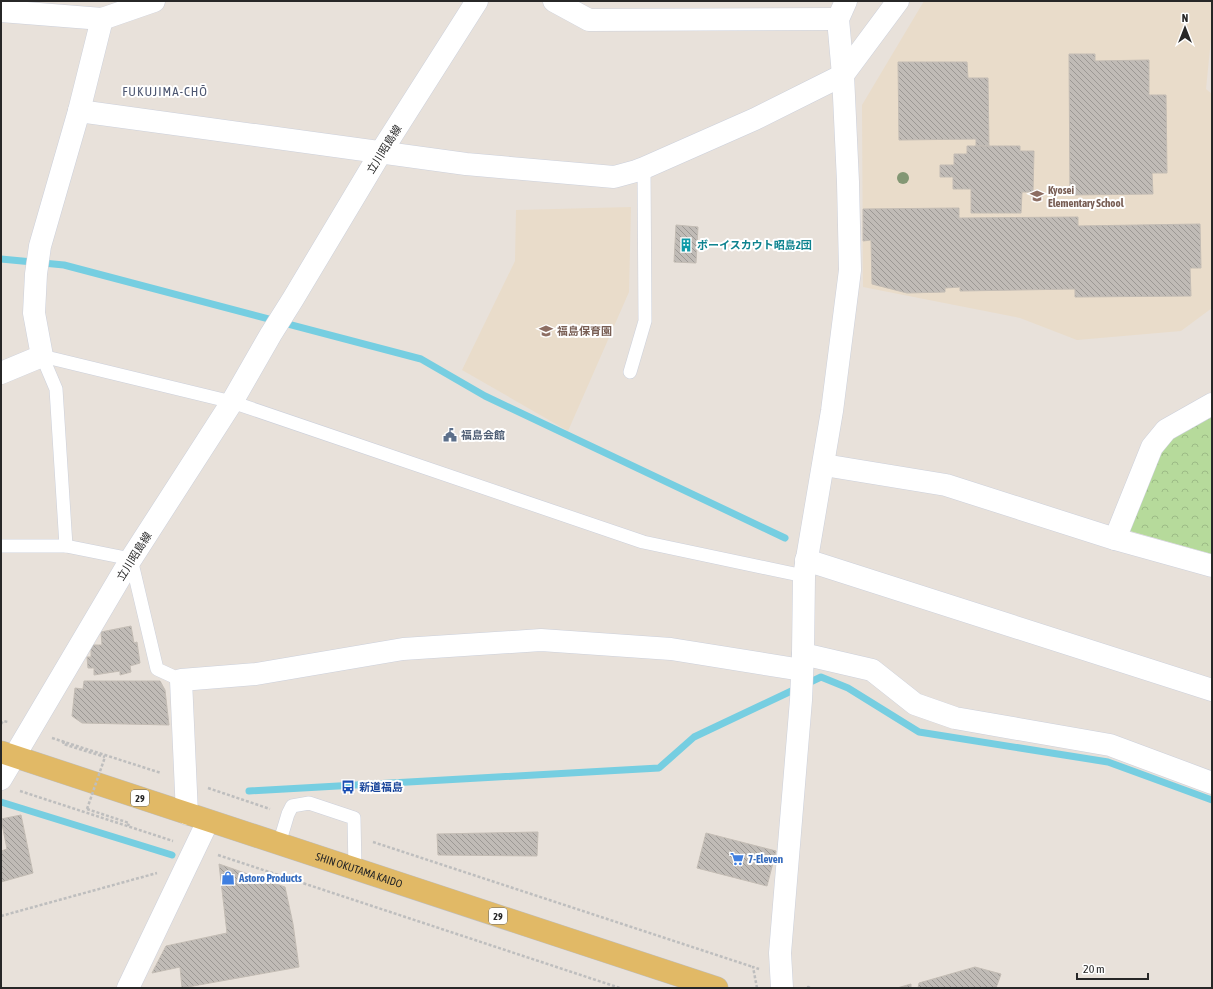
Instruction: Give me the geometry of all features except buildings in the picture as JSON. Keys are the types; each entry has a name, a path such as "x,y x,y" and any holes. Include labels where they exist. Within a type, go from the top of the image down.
{"main road":[{"name":"SHIN OKUTAMA KAIDO","path":"8,754 717,988"}],"street":[{"path":"1,11 102,19 154,1"},
{"name":"立川昭島線","path":"8,784 8,754 30,730 131,559 232,402 271,334 293,300 381,152 477,1"},
{"path":"554,1 589,20 842,10 842,75 848,182 850,270 824,465 805,568 801,700 780,953 782,988"},
{"path":"79,111 466,164 614,177 636,172 755,119 842,75 898,1"},
{"path":"1,373 42,356 34,313 36,274 40,251 79,111 102,19"},
{"path":"1115,539 1152,447 1166,430 1212,404"},
{"path":"824,465 946,485 1115,539 1212,566"},
{"path":"805,568 1212,690"},
{"path":"187,814 181,680 256,674 403,649 541,640 671,649 802,667 872,670 915,704 955,718 1110,745 1212,783"},
{"path":"128,988 208,821"}],"lane":[{"path":"630,372 645,321 644,168"},
{"path":"42,356 232,402 643,542 805,568"},
{"path":"42,356 56,389 66,546"},
{"path":"1,546 66,546 131,559 157,669 181,680"},
{"path":"279,844 292,806 309,804 354,818 354,869"}],"path":[{"path":"1,724 3,721 288,814"},
{"path":"64,742 63,744 105,757 86,809 129,823 128,826"},
{"path":"8,784 128,826 191,856 620,988"},
{"path":"354,836 753,967"},
{"path":"1,916 191,856"},
{"path":"808,988 811,988"}],"shaded area":[{"name":"Kyosei Elementary School","path":"924,1 1212,1 1212,29 1206,89 1212,94 1212,308 1181,331 1077,340 1020,318 863,287 862,105"},
{"name":"福島保育園","path":"631,207 629,292 568,431 462,370 515,261 516,210"}],"green space":[{"path":"1212,417 1212,554 1130,531 1158,452 1173,437"}],"waterway":[{"path":"1,259 64,265 421,359 485,396 785,538"},
{"path":"249,791 659,768 694,737 821,677 848,688 919,732 1108,762 1212,800"},
{"path":"1,802 172,855"}],"place":[{"name":"Kyosei Elementary School","path":"1037,196"},
{"name":"ボーイスカウト昭島2団","path":"686,245"},
{"name":"福島保育園","path":"546,331"},
{"name":"福島会館","path":"450,435"},
{"name":"新道福島","path":"348,787"},
{"name":"7-Eleven","path":"737,859"},
{"name":"Astoro Products","path":"228,878"}],"district":[{"name":"FUKUJIMA-CHŌ","path":"165,91"}]}
